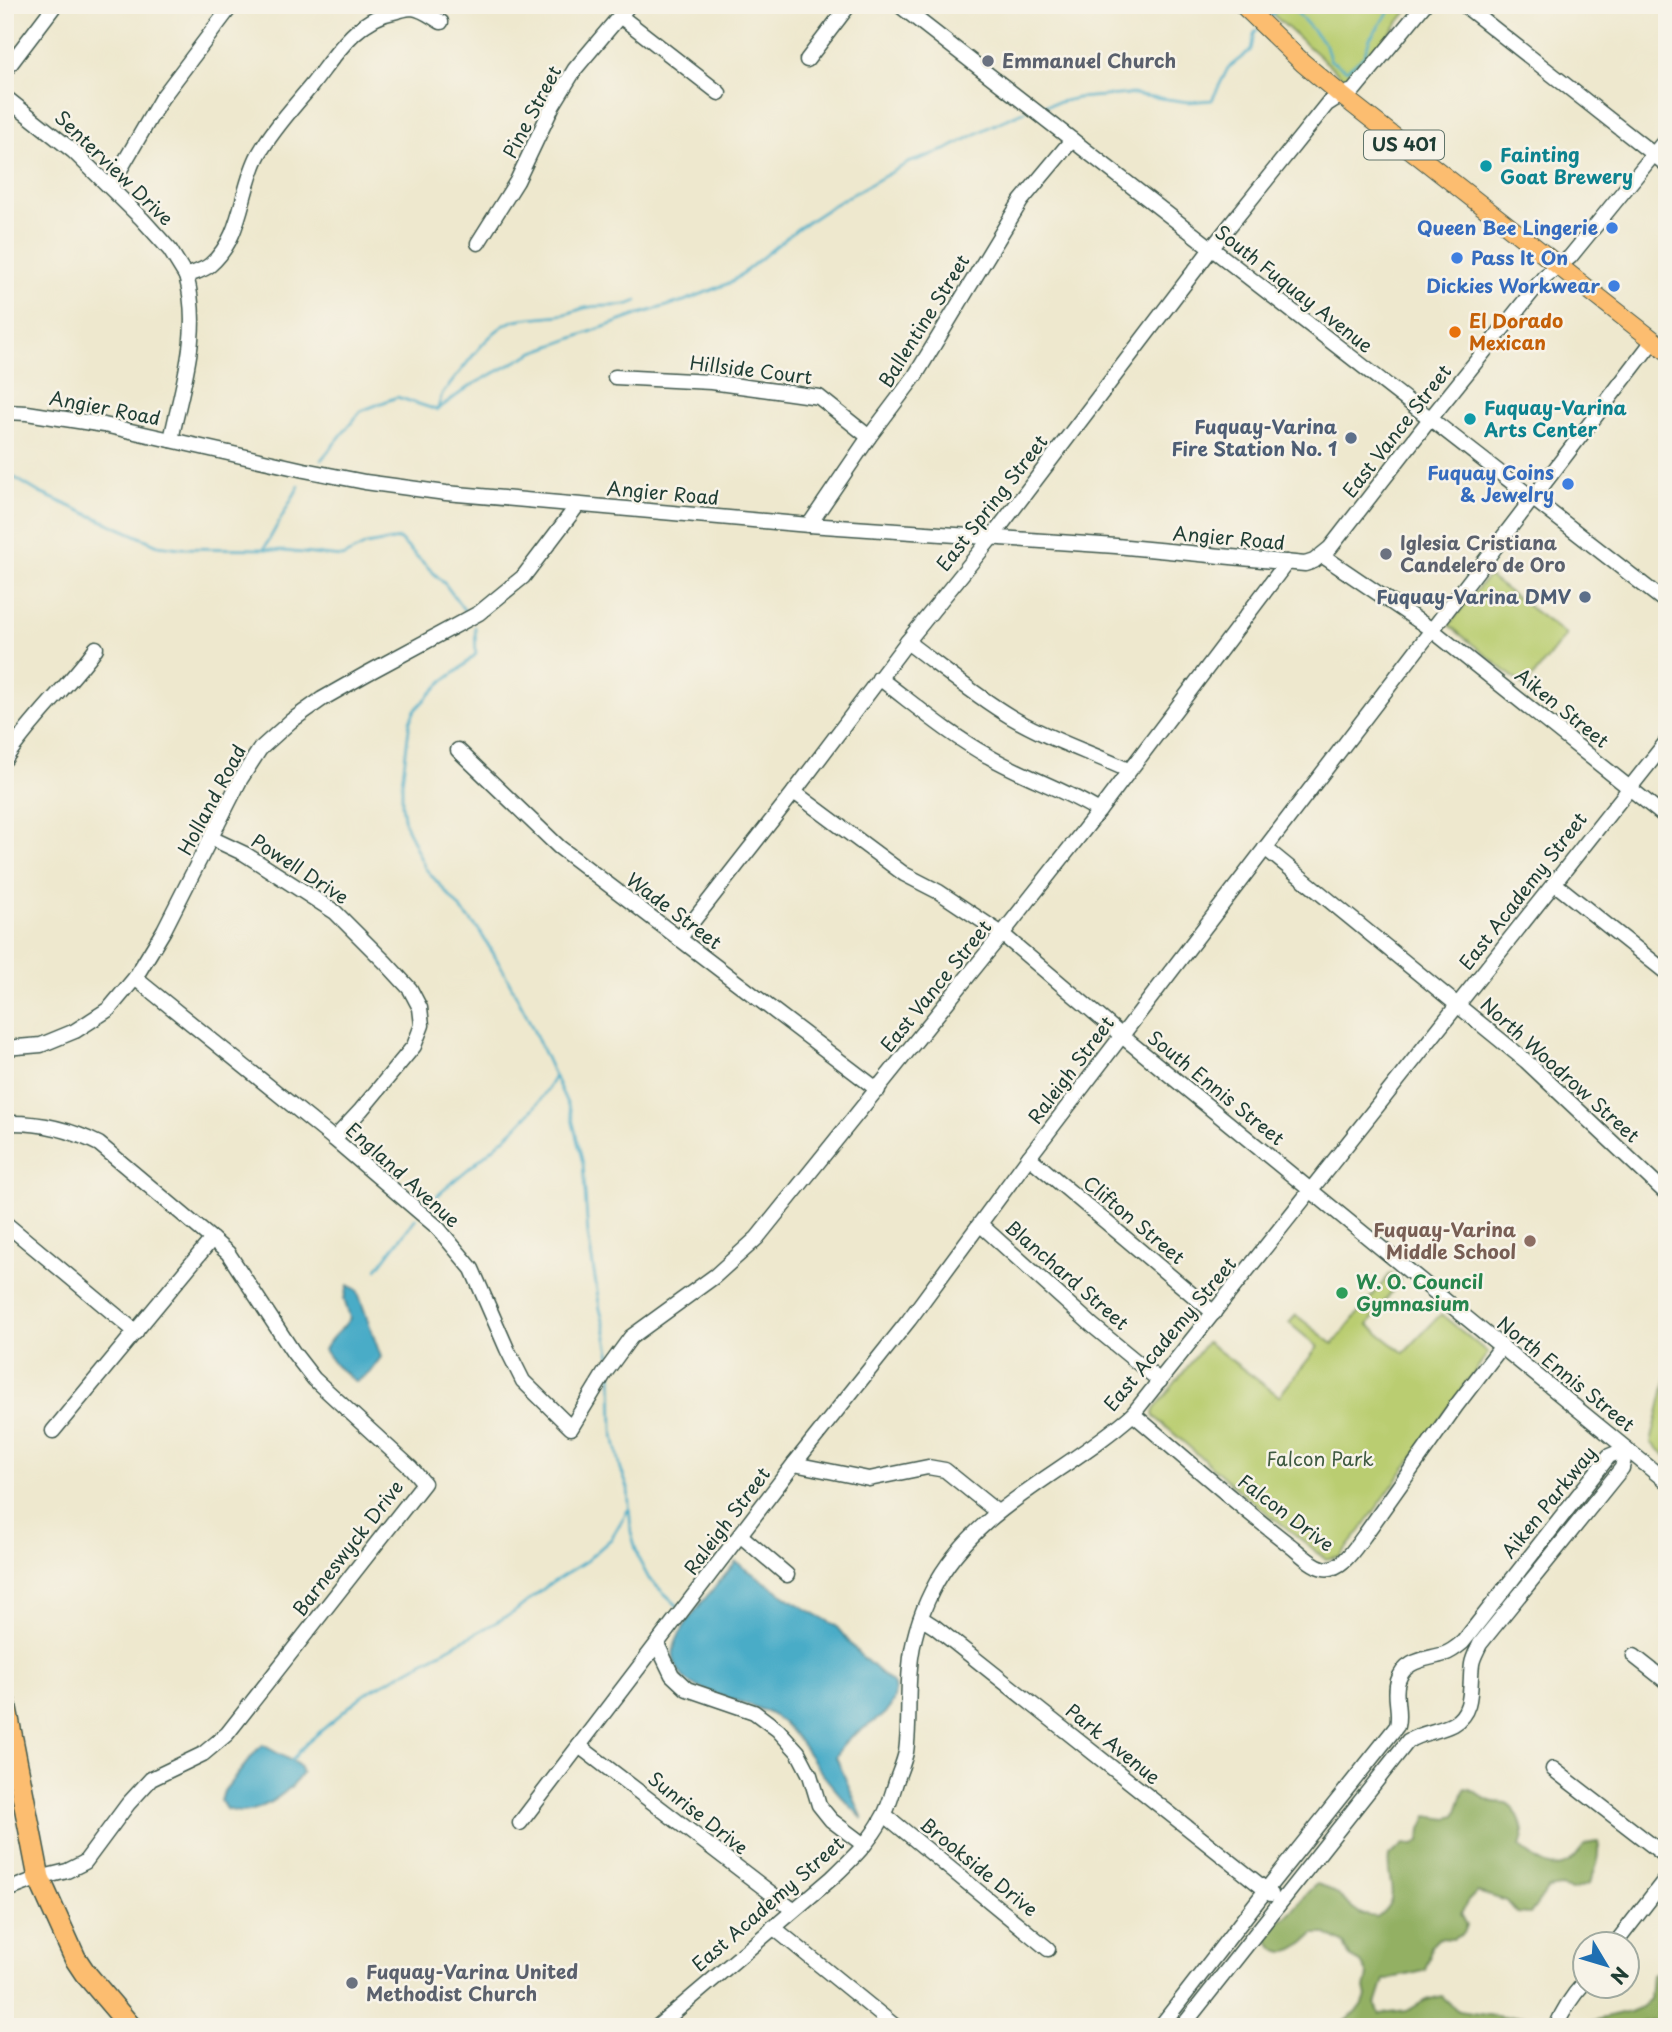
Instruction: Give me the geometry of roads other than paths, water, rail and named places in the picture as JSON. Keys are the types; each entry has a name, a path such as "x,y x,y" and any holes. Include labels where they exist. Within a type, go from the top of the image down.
{"highway":[{"path":"5,1703 39,1878 75,1958 131,2027"}],"main road":[{"name":"US 401","path":"1243,5 1341,95 1660,346"}],"street":[{"path":"5,71 55,5"},
{"path":"110,187 161,99 232,5"},
{"path":"807,60 849,5"},
{"name":"South Fuquay Avenue","path":"899,5 1667,603"},
{"name":"East Spring Street","path":"680,939 1211,249 1327,104 1353,91 1424,5"},
{"path":"1464,5 1667,165"},
{"path":"186,276 210,265 228,242 259,154 353,33 388,9 411,8 423,11 441,22"},
{"path":"624,11 719,93"},
{"name":"Pine Street","path":"478,243 517,181 552,105 575,69 624,11"},
{"name":"Senterview Drive","path":"5,97 73,151 110,187 170,250 186,276 192,296 192,340 171,440"},
{"name":"East Vance Street","path":"1323,556 1544,277 1570,257 1667,138"},
{"name":"Ballentine Street","path":"809,524 915,376 1021,201 1072,140"},
{"name":"Raleigh Street","path":"520,1823 794,1464 909,1320 1029,1157 1532,499 1660,346"},
{"name":"Hillside Court","path":"615,377 711,382 819,397 869,437"},
{"name":"Angier Road","path":"5,412 104,425 365,482 446,494 1116,546 1305,564 1323,556"},
{"name":"Holland Road","path":"5,1048 41,1045 75,1031 109,1009 135,978 164,930 240,780 260,749 290,721 322,699 479,613 523,578 577,506"},
{"name":"Aiken Street","path":"1323,556 1432,630 1667,818"},
{"name":"East Vance Street","path":"586,1404 631,1337 715,1276 757,1238 1099,811 1287,562"},
{"path":"907,642 1011,717 1051,738 1128,771"},
{"path":"5,760 16,742 78,673 96,648"},
{"path":"879,678 986,755 1045,785 1080,799 1099,811"},
{"name":"East Academy Street","path":"657,2027 832,1878 864,1845 885,1815 905,1755 910,1669 920,1618 932,1590 952,1558 977,1530 998,1512 1103,1439 1133,1414 1667,741"},
{"name":"Wade Street","path":"458,750 559,847 878,1090"},
{"name":"South Ennis Street","path":"794,792 904,874 939,892 1002,934 1311,1190"},
{"name":"Powell Drive","path":"211,838 245,854 335,912 410,989 420,1008 422,1025 414,1046 334,1139"},
{"name":"North Woodrow Street","path":"1265,848 1526,1061 1667,1194"},
{"path":"1554,883 1667,973"},
{"name":"England Avenue","path":"135,978 438,1227 472,1269 523,1381 571,1427 586,1404"},
{"name":"Barneswyck Drive","path":"5,1123 52,1126 99,1144 212,1239 228,1253 293,1352 314,1379 424,1483 227,1734 203,1754 151,1779 128,1804 85,1862 67,1871 5,1891"},
{"name":"Clifton Street","path":"1029,1157 1214,1313"},
{"name":"North Ennis Street","path":"1311,1190 1667,1482"},
{"path":"5,1223 136,1332"},
{"name":"Blanchard Street","path":"981,1225 1093,1326 1160,1381"},
{"path":"53,1431 212,1239"},
{"name":"Falcon Drive","path":"1133,1414 1282,1539 1316,1565 1328,1568 1348,1557 1502,1346"},
{"name":"Aiken Parkway","path":"1394,1730 1399,1715 1396,1693 1398,1680 1405,1670 1414,1662 1453,1650 1463,1641 1609,1456 1626,1449"},
{"name":"Aiken Parkway","path":"1408,1741 1419,1734 1441,1730 1457,1722 1466,1711 1472,1662 1480,1644 1622,1468 1626,1449"},
{"path":"794,1464 869,1479 928,1467 945,1470 998,1512"},
{"path":"740,1535 787,1575"},
{"name":"Park Avenue","path":"920,1618 935,1627 1281,1901"},
{"path":"1463,1641 1477,1651"},
{"path":"657,1644 672,1675 687,1689 754,1712 778,1730 798,1752 810,1775 819,1805 831,1821 864,1845"},
{"path":"1634,1656 1667,1682"},
{"path":"1160,2027 1266,1889 1394,1730 1408,1741 1182,2027"},
{"name":"Sunrise Drive","path":"579,1746 793,1910"},
{"path":"1553,1769 1667,1857"},
{"name":"Brookside Drive","path":"885,1815 1048,1950"},
{"path":"1626,1930 1667,1877"},
{"path":"773,1927 896,2027"},
{"path":"1556,2027 1570,2000"}],"water":[{"path":"348,1285 357,1290 381,1357 369,1373 356,1382 336,1366 324,1350 350,1318 344,1299"},
{"path":"736,1562 794,1602 835,1625 860,1655 894,1685 891,1706 876,1721 848,1739 836,1757 863,1819 831,1784 784,1723 767,1712 692,1684 678,1669 673,1654 677,1639 700,1604"},
{"path":"263,1745 295,1763 302,1773 291,1787 259,1808 242,1812 226,1809 221,1801 224,1791"}],"waterway":[{"path":"1266,21 1281,5"},
{"path":"1290,5 1326,45 1330,60 1347,70 1364,56 1370,38 1394,5"},
{"path":"1566,5 1577,5"},
{"path":"1038,107 1077,98 1132,94 1188,102 1212,100 1228,68 1251,50 1257,30"},
{"path":"321,460 361,411 397,397 437,410 470,386 534,352 732,282 797,229 835,204 908,163 948,149 1025,111"},
{"path":"438,408 442,394 470,359 497,330 507,324 521,319 563,314 596,306 626,305 637,301"},
{"path":"5,472 40,493 158,545 180,548 264,549 342,557 366,545 399,539 445,584 465,611"},
{"path":"264,549 299,486"},
{"path":"475,627 476,654 443,681 415,710 410,721 402,782 405,824 425,868 479,930 502,968 570,1110 583,1164 588,1235 611,1357"},
{"path":"423,1210 512,1132 543,1096 555,1076"},
{"path":"377,1269 416,1218"},
{"path":"612,1371 613,1430 621,1470 628,1488 631,1532 639,1560 649,1579 679,1607"},
{"path":"290,1762 307,1743 364,1694 513,1613 547,1586 586,1561 611,1539 628,1510"}],"place":[{"name":"Emmanuel Church","path":"988,61"},
{"name":"Fainting Goat Brewery","path":"1486,166"},
{"name":"Queen Bee Lingerie","path":"1612,228"},
{"name":"Pass It On","path":"1457,258"},
{"name":"Dickies Workwear","path":"1614,286"},
{"name":"El Dorado Mexican","path":"1455,332"},
{"name":"Fuquay-Varina Arts Center","path":"1470,419"},
{"name":"Fuquay-Varina Fire Station No. 1","path":"1351,438"},
{"name":"Fuquay Coins & Jewelry","path":"1568,484"},
{"name":"Iglesia Cristiana Candelero de Oro","path":"1386,554"},
{"name":"Fuquay-Varina DMV","path":"1585,597"},
{"name":"Fuquay-Varina Middle School","path":"1530,1241"},
{"name":"W. O. Council Gymnasium","path":"1342,1293"},
{"name":"Fuquay-Varina United Methodist Church","path":"352,1983"}],"park label":[{"name":"Falcon Park","path":"1320,1459"}]}
